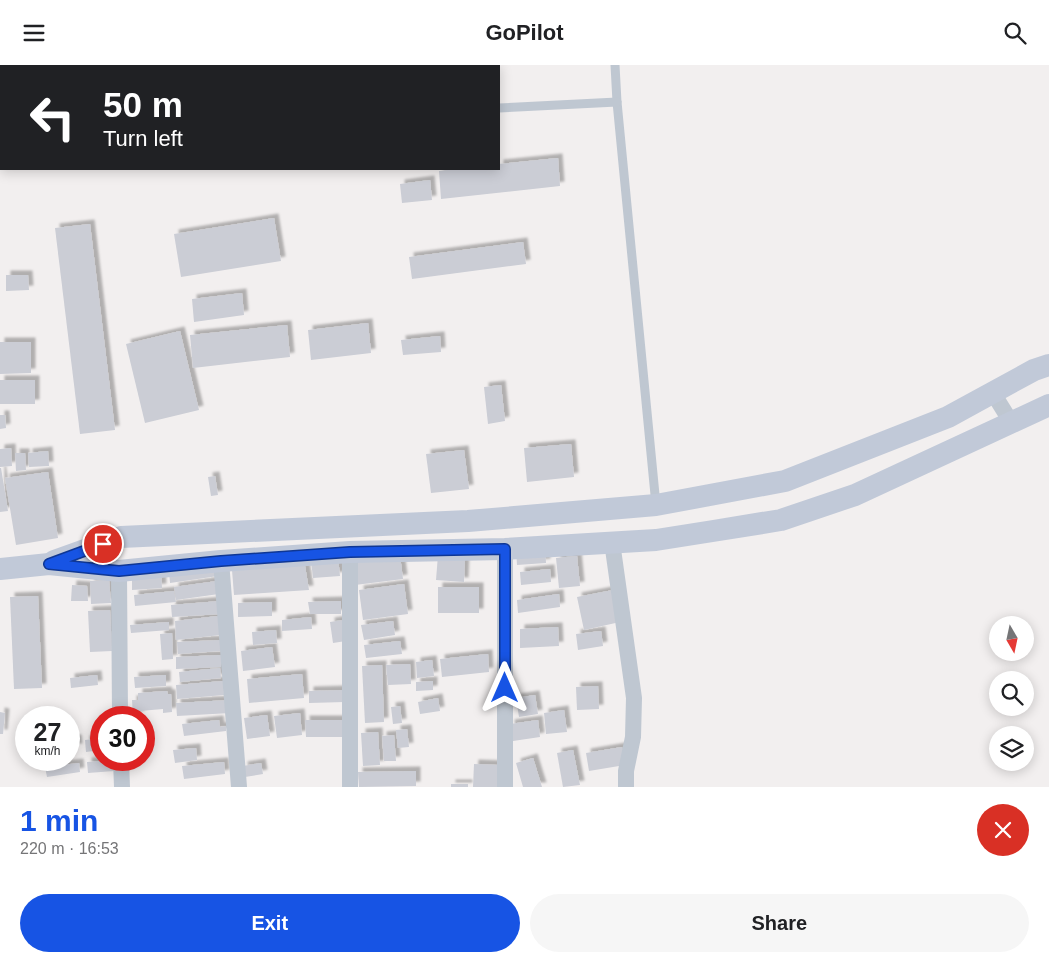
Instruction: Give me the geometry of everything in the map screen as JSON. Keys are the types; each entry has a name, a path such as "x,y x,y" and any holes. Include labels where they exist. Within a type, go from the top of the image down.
{"street":[{"path":"49,564 121,537 468,521 576,512 656,505 785,481 948,417 1034,370 1049,365"},
{"path":"993,393 1011,423"},
{"path":"0,569 49,564 119,571 221,561 350,552 505,549 656,540 781,520 856,495 1049,405"},
{"path":"785,481 794,516"},
{"path":"576,512 581,544"},
{"path":"612,542 634,698 633,737 626,771 626,787"},
{"path":"505,549 505,787"},
{"path":"350,552 350,787"},
{"path":"221,561 239,787"},
{"path":"119,571 120,706"},
{"path":"121,771 122,787"}],"lane":[{"path":"615,65 656,505"},
{"path":"500,109 617,102"}],"building":[{"path":"558,158 560,186 441,199 439,171 500,170 500,164"},
{"path":"430,180 432,200 402,203 400,184"},
{"path":"274,218 281,261 181,277 174,234"},
{"path":"90,224 115,430 80,434 55,228"},
{"path":"523,242 526,264 412,279 409,257"},
{"path":"6,275 28,275 29,290 6,291"},
{"path":"242,293 244,315 194,322 192,299"},
{"path":"368,323 371,353 311,360 308,330"},
{"path":"287,325 290,357 193,368 190,335"},
{"path":"180,331 199,410 145,423 126,344"},
{"path":"440,336 441,352 403,355 401,340"},
{"path":"0,342 31,342 31,373 0,374"},
{"path":"0,380 35,380 35,404 0,404"},
{"path":"501,385 505,421 488,424 484,387"},
{"path":"0,415 5,415 6,428 0,429"},
{"path":"571,444 574,477 527,482 524,448"},
{"path":"11,448 12,466 0,467 0,449"},
{"path":"464,450 469,489 431,493 426,454"},
{"path":"48,451 49,466 29,467 28,453"},
{"path":"15,453 25,453 26,470 16,471"},
{"path":"0,468 8,511 0,512"},
{"path":"48,472 58,538 16,545 5,478"},
{"path":"215,476 218,495 211,496 208,477"},
{"path":"545,546 546,563 517,565 516,548"},
{"path":"438,555 465,556 464,582 436,580"},
{"path":"400,556 403,579 355,585 352,562"},
{"path":"577,556 580,586 559,588 556,558"},
{"path":"338,558 340,576 313,578 311,561"},
{"path":"217,565 218,576 170,583 169,571"},
{"path":"305,566 309,590 234,595 232,570"},
{"path":"550,569 551,582 521,585 520,572"},
{"path":"161,572 162,588 132,590 132,574"},
{"path":"109,580 111,603 91,604 90,581"},
{"path":"217,581 219,594 176,600 174,587"},
{"path":"404,584 408,614 363,620 359,590"},
{"path":"72,585 87,586 88,601 71,601"},
{"path":"438,587 479,587 479,613 438,613"},
{"path":"613,590 620,622 584,630 577,597"},
{"path":"174,591 176,602 135,606 134,595"},
{"path":"559,594 560,607 518,613 517,600"},
{"path":"38,596 42,688 14,689 10,597"},
{"path":"220,601 221,614 172,617 171,605"},
{"path":"341,601 341,614 310,614 308,602"},
{"path":"272,602 272,616 238,617 238,603"},
{"path":"110,610 112,651 90,652 88,611"},
{"path":"218,616 220,635 176,640 175,621"},
{"path":"311,617 312,629 282,631 282,620"},
{"path":"343,620 346,641 333,643 330,622"},
{"path":"393,621 395,635 364,640 361,625"},
{"path":"169,622 169,630 131,633 130,625"},
{"path":"558,627 559,646 520,648 520,629"},
{"path":"276,630 277,643 253,645 252,632"},
{"path":"601,631 603,646 578,650 576,634"},
{"path":"172,633 173,659 162,660 160,634"},
{"path":"220,640 221,651 178,654 177,642"},
{"path":"400,641 402,654 366,658 364,645"},
{"path":"272,647 275,667 243,671 241,651"},
{"path":"488,654 489,672 442,677 440,659"},
{"path":"221,655 221,667 176,669 176,657"},
{"path":"432,660 434,676 417,678 416,662"},
{"path":"410,664 411,684 388,685 386,665"},
{"path":"382,665 384,722 365,723 362,666"},
{"path":"220,668 221,678 180,682 179,672"},
{"path":"302,674 304,698 249,703 247,679"},
{"path":"97,675 98,685 71,688 70,678"},
{"path":"166,675 166,686 135,688 134,677"},
{"path":"223,681 224,695 177,699 176,685"},
{"path":"433,681 433,690 416,691 416,682"},
{"path":"598,686 599,709 577,710 576,687"},
{"path":"345,690 345,702 309,703 309,691"},
{"path":"167,691 168,694 171,694 172,712 163,713 163,709 155,710 155,706 132,706 132,700 138,700 138,693"},
{"path":"535,695 538,714 519,717 516,698"},
{"path":"438,698 440,711 420,714 418,702"},
{"path":"230,700 231,713 177,716 176,703"},
{"path":"400,706 402,723 393,724 391,707"},
{"path":"564,710 567,732 546,734 544,713"},
{"path":"0,712 5,713 3,734 0,734"},
{"path":"300,713 302,735 277,738 274,716"},
{"path":"267,715 270,736 247,739 244,718"},
{"path":"219,720 220,727 226,726 226,731 184,736 182,724"},
{"path":"305,720 344,720 344,737 306,737"},
{"path":"538,720 540,737 513,741 510,724"},
{"path":"407,729 409,747 398,748 396,730"},
{"path":"378,732 380,765 363,766 361,733"},
{"path":"394,735 396,761 384,761 382,736"},
{"path":"90,739 90,751 86,752 85,740"},
{"path":"622,747 625,765 589,771 586,753"},
{"path":"196,748 197,760 175,763 173,750"},
{"path":"573,750 580,785 563,787 557,753"},
{"path":"533,758 542,787 523,787 516,763"},
{"path":"87,762 90,762 90,771 114,771 88,773"},
{"path":"224,762 225,774 184,779 182,766"},
{"path":"261,763 263,774 245,777 243,766"},
{"path":"474,764 498,765 497,787 473,787"},
{"path":"46,771 80,771 80,772 47,777"},
{"path":"416,771 416,786 359,787 358,772"},
{"path":"451,784 468,784 468,787 451,787"}],"route":[{"path":"103,544 49,564 119,571 221,561 350,552 505,549 505,688"}]}
